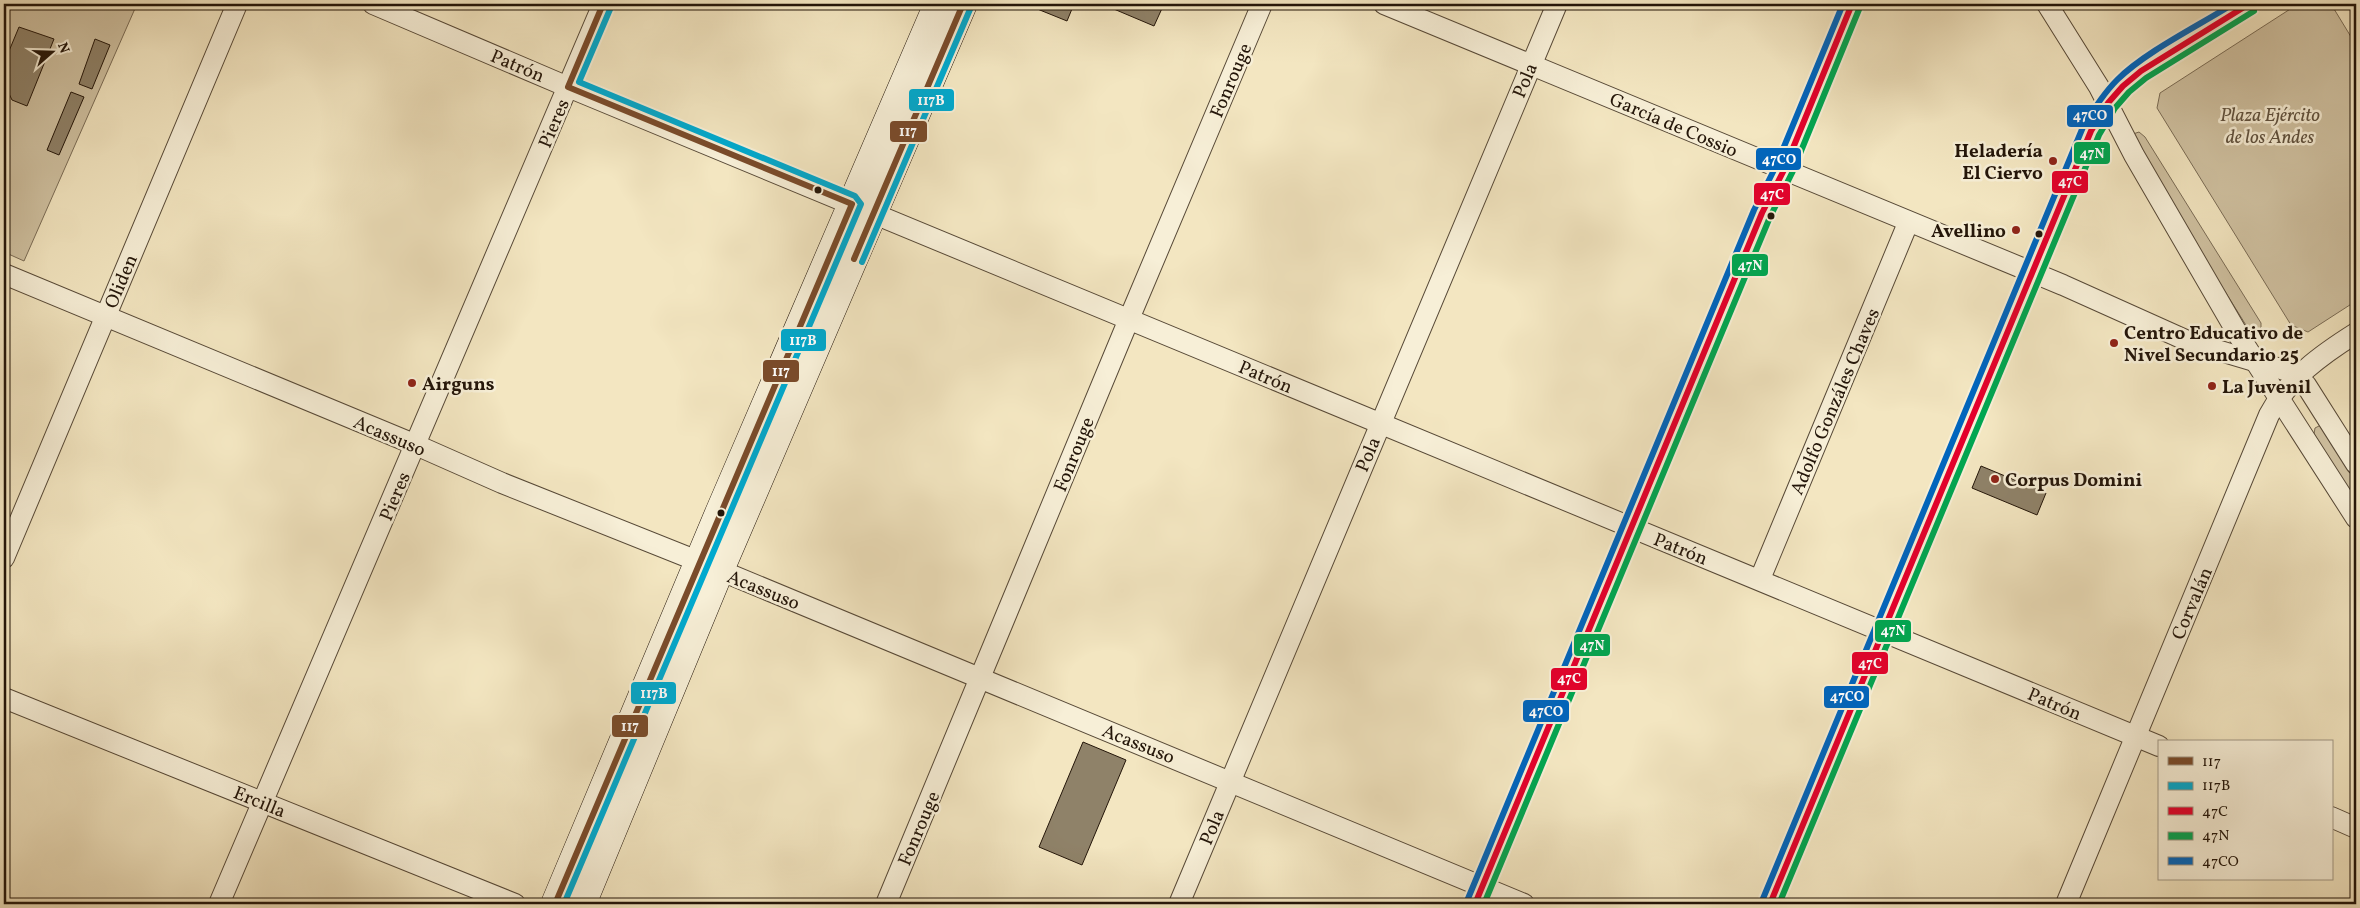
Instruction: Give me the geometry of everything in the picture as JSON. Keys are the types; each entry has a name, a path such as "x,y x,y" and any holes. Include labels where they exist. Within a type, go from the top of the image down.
{"street":[{"name":"Oliden","path":"4,558 237,4"},
{"name":"Patrón","path":"373,4 568,87 1380,424 1760,579 2158,746"},
{"name":"Pieres","path":"219,904 603,4"},
{"path":"555,904 710,566 862,209 938,4"},
{"path":"862,209 963,4"},
{"name":"Fonrouge","path":"886,904 1262,4"},
{"name":"García de Cossio","path":"1384,4 2032,273 2190,342 2256,361 2298,376"},
{"name":"Pola","path":"1179,904 1556,4"},
{"path":"1479,896 1762,213 1784,170 1852,4"},
{"path":"2047,4 2108,103 2134,155 2227,315 2356,518"},
{"path":"1770,904 2091,132 2108,103 2123,86 2141,71 2250,4"},
{"name":"Adolfo Gonzáles Chaves","path":"1760,579 1908,223"},
{"name":"Acassuso","path":"4,274 104,318 416,445 502,484 710,566 1231,781 1479,896 1524,904"},
{"path":"2205,346 2215,343 2223,336 2228,326 2227,315"},
{"name":"Corvalán","path":"2066,904 2264,428 2280,398 2298,376 2317,358 2356,333"},
{"path":"2298,376 2306,385 2356,464"},
{"path":"2264,428 2282,424 2300,429"},
{"path":"582,904 710,566"},
{"name":"Ercilla","path":"4,698 515,904"},
{"path":"2332,817 2356,828"}],"green space":[{"path":"4,4 137,4 24,261 4,252"},
{"name":"Plaza Ejército de los Andes","path":"2298,4 2331,4 2356,45 2356,301 2308,332 2291,325 2157,108 2160,93"},
{"path":"2139,132 2145,137 2261,323 2261,327 2257,331 2249,330 2133,144 2133,134"},
{"path":"2323,424 2356,474 2356,501 2314,434 2315,428"}],"building":[{"path":"1025,4 1074,4 1067,21"},
{"path":"1102,4 1164,4 1154,26"},
{"path":"19,27 54,39 27,106 12,100 4,83 4,63"},
{"path":"95,39 110,45 92,89 79,84"},
{"path":"71,92 84,97 59,155 47,150"},
{"name":"Corpus Domini","path":"1981,466 2046,493 2037,515 1972,488"},
{"path":"1083,742 1126,760 1082,865 1039,847"}],"transit line":[{"name":"117","path":"555,904 852,204 568,87 603,4"},
{"name":"117","path":"854,259 963,4"},
{"name":"47CO","path":"1467,901 1754,210 1776,166 1843,4"},
{"name":"47C","path":"1475,904 1762,213 1784,170 1852,4"},
{"name":"47CO","path":"1762,901 2083,127 2107,91 2142,59 2233,4"},
{"name":"47C","path":"1770,904 2091,131 2108,103 2123,86 2141,71 2249,4"},
{"name":"117B","path":"564,904 861,204 855,196 579,82 611,7"},
{"name":"117B","path":"862,262 971,7"},
{"name":"47N","path":"1484,904 1770,217 1792,173 1860,7"},
{"name":"47N","path":"1779,904 2099,135 2115,108 2129,92 2146,78 2254,11"}],"place":[{"name":"Heladería El Ciervo","path":"2053,161"},
{"name":"Avellino","path":"2016,230"},
{"name":"Centro Educativo de Nivel Secundario 25","path":"2114,343"},
{"name":"Airguns","path":"412,383"},
{"name":"La Juvenil","path":"2212,386"},
{"name":"Corpus Domini","path":"1995,479"}]}
